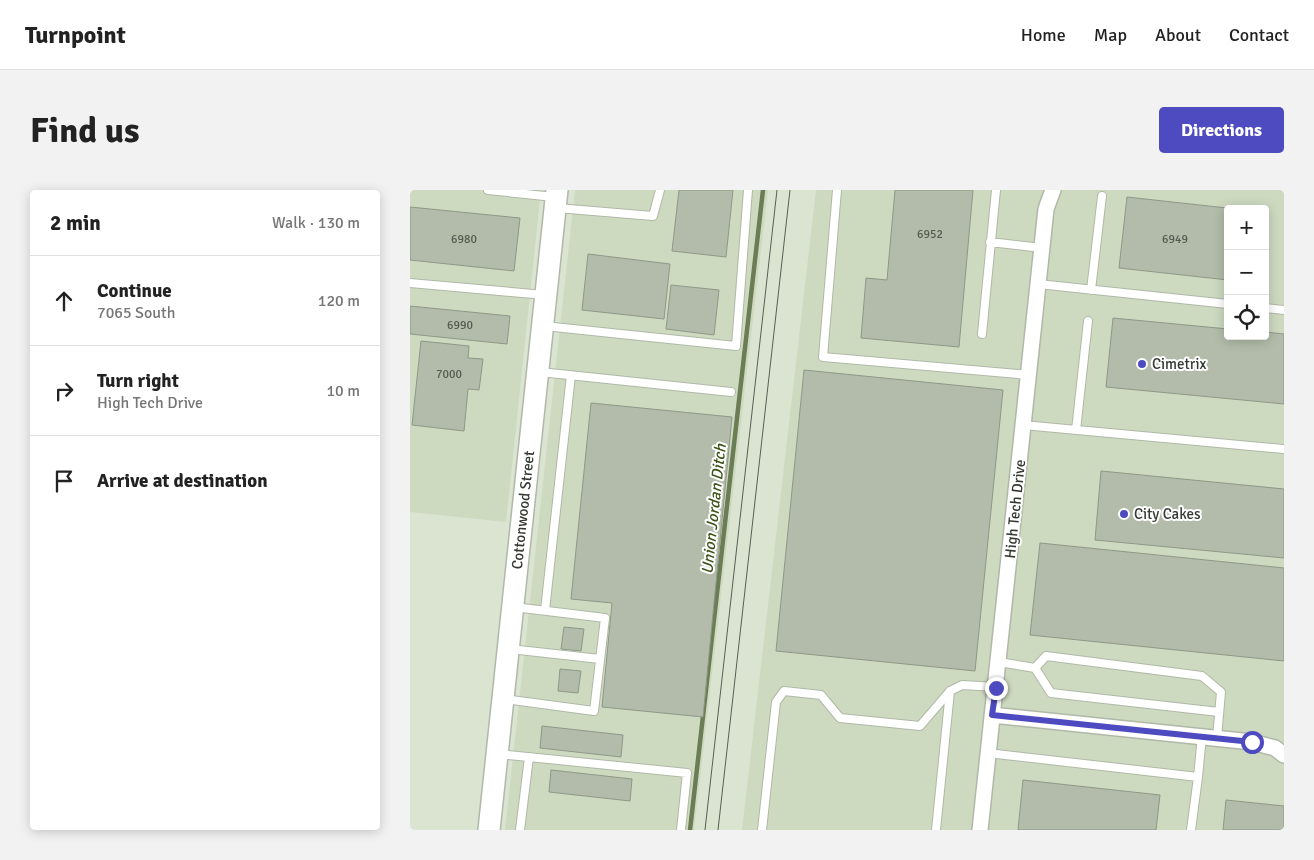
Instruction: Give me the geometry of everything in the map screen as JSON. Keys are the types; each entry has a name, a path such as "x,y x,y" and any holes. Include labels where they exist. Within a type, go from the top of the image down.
{"street":[{"name":"High Tech Drive","path":"980,830 1047,202 1053,190"},
{"name":"Cottonwood Street","path":"489,830 556,198"},
{"path":"992,715 1264,744 1284,755"}],"lane":[{"path":"488,190 556,198 653,216 660,190"},
{"path":"542,326 736,346 748,190"},
{"path":"837,190 823,357 1028,375"},
{"path":"982,334 996,190"},
{"path":"1091,290 1102,196"},
{"path":"990,242 1042,248"},
{"path":"410,283 546,295"},
{"path":"1038,284 1224,304"},
{"path":"1269,308 1284,310"},
{"path":"1076,430 1088,321"},
{"path":"538,371 731,392"},
{"path":"545,610 571,375"},
{"path":"1023,425 1284,449"},
{"path":"502,699 594,711 605,618 512,606"},
{"path":"508,649 600,660"},
{"path":"1035,668 1046,656 1202,676 1220,692 1219,712 1209,737 1198,777 1191,830"},
{"path":"999,662 1035,668 1051,693 1219,712"},
{"path":"762,830 776,702 784,691 821,695 840,718 920,726 950,690 962,685 996,688"},
{"path":"936,830 950,690"},
{"path":"988,753 1198,777"},
{"path":"497,754 687,774 681,830"},
{"path":"520,830 529,757"}],"shaded area":[{"path":"410,190 541,190 506,522 410,512"},
{"path":"575,190 768,190 694,830 505,830"},
{"path":"816,190 1284,190 1284,830 742,830"}],"building":[{"path":"679,190 733,190 726,257 672,251"},
{"path":"895,190 973,190 959,347 861,338 866,278 887,280"},
{"path":"1127,197 1224,208 1224,280 1119,268"},
{"path":"410,207 520,218 514,271 410,260"},
{"path":"588,254 670,264 664,319 582,310"},
{"path":"671,285 719,290 714,335 666,329"},
{"path":"410,306 510,316 507,344 410,334"},
{"path":"1113,318 1224,329 1224,340 1269,340 1269,332 1284,334 1284,404 1106,387"},
{"path":"421,341 469,346 468,358 483,359 479,390 468,389 464,431 412,425"},
{"path":"804,370 1003,390 975,671 776,651"},
{"path":"591,403 732,417 703,717 602,707 612,603 571,599"},
{"path":"1101,471 1284,489 1284,558 1095,540"},
{"path":"1040,543 1284,568 1284,661 1030,635"},
{"path":"564,627 584,629 581,651 561,649"},
{"path":"560,669 581,671 578,693 558,691"},
{"path":"542,726 623,735 621,757 540,748"},
{"path":"551,770 632,779 630,801 549,792"},
{"path":"1023,780 1160,795 1156,830 1018,830"},
{"path":"1226,800 1284,806 1284,830 1223,830"}],"waterway":[{"name":"Union Jordan Ditch","path":"690,830 763,190"}],"tram line":[{"path":"705,830 777,190"},
{"path":"718,830 790,190"}],"place":[{"name":"Cimetrix","path":"1142,364"},
{"name":"City Cakes","path":"1124,514"}],"route":[{"path":"996,688 992,715 1252,742"}]}
